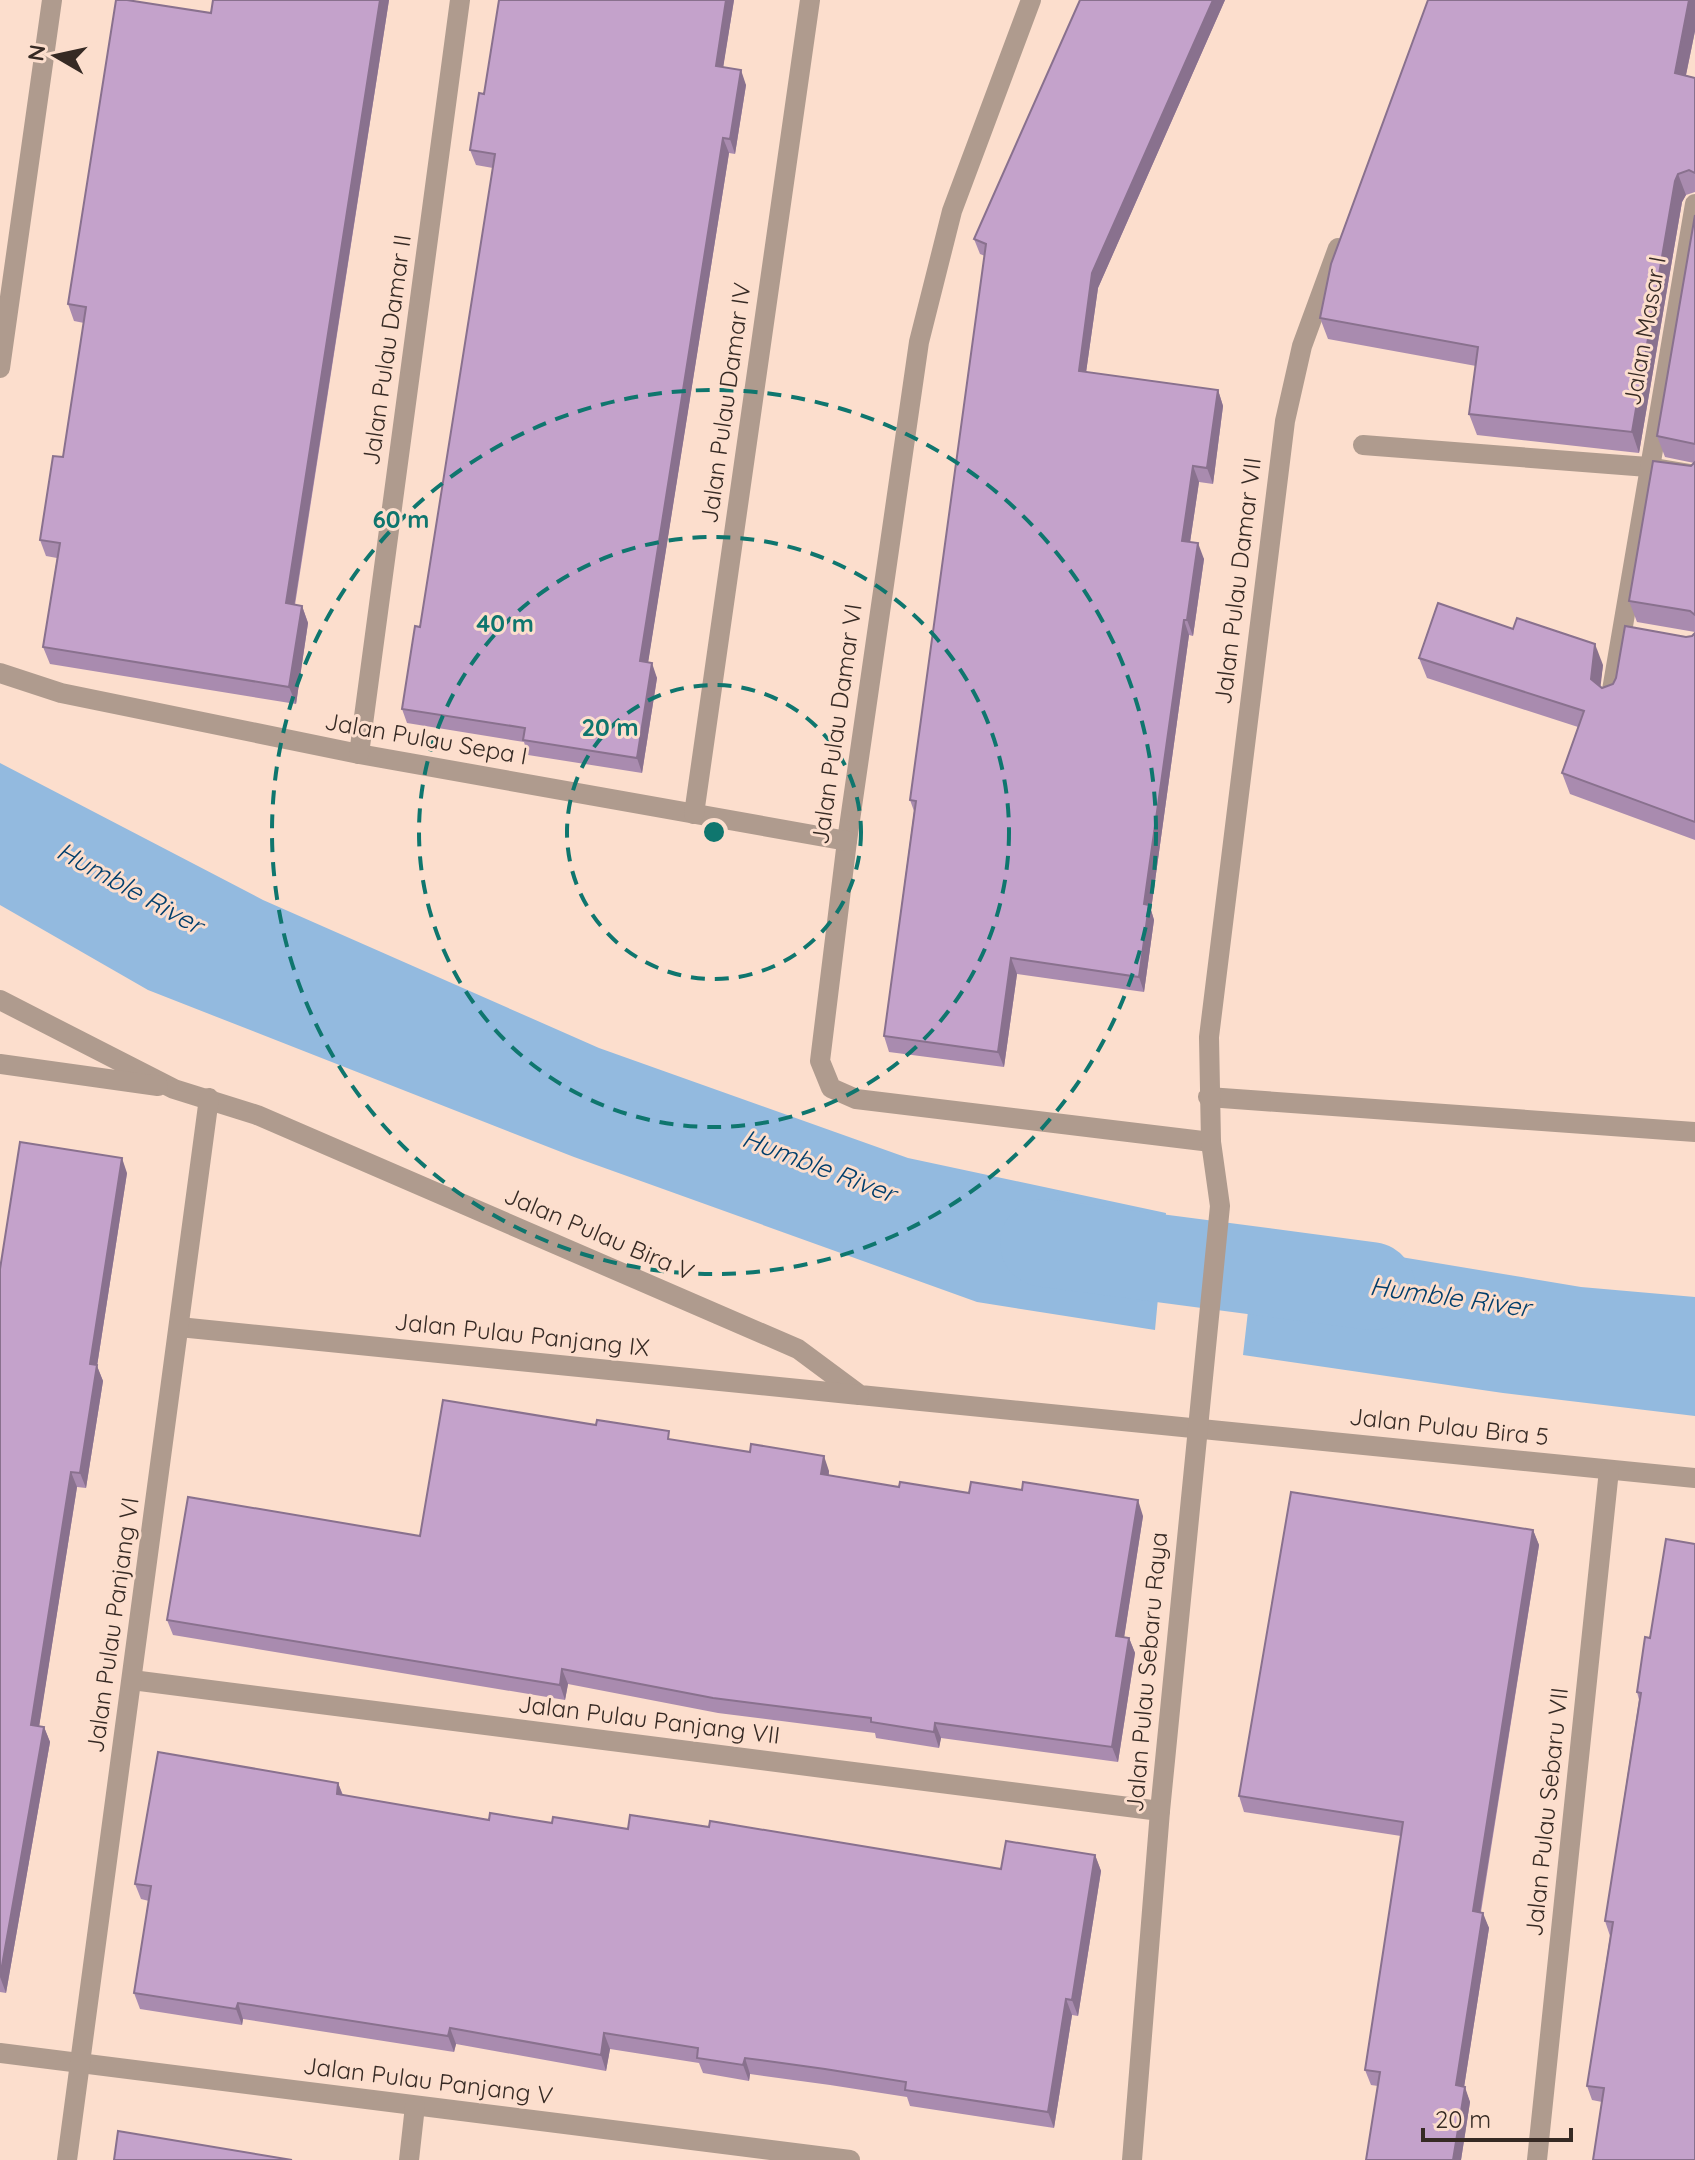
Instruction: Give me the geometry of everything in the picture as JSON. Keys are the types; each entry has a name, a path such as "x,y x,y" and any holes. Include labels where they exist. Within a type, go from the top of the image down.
{"street":[{"path":"0,368 52,0"},
{"name":"Jalan Pulau Damar II","path":"359,754 460,0"},
{"name":"Jalan Pulau Damar IV","path":"694,814 810,0"},
{"name":"Jalan Pulau Damar VI","path":"1031,0 952,211 919,342 847,841 820,1061 831,1088 856,1099 1211,1142"},
{"name":"Jalan Masar I","path":"1611,696 1629,634 1648,467 1695,204"},
{"name":"Jalan Pulau Damar VII","path":"1220,1198 1208,1097 1211,1021 1285,421 1302,346 1345,230"},
{"path":"1363,445 1648,467 1695,475"},
{"name":"Jalan Pulau Sepa I","path":"0,673 61,693 359,754 847,841"},
{"name":"Jalan Pulau Bira V","path":"0,1000 174,1089 209,1098 798,1349 860,1395"},
{"path":"0,1064 174,1089"},
{"path":"1208,1097 1695,1132"},
{"name":"Jalan Pulau Panjang VI","path":"67,2160 209,1098"},
{"name":"Jalan Pulau Sebaru Raya","path":"1132,2160 1160,1811 1220,1198"},
{"name":"Jalan Pulau Panjang IX","path":"179,1327 860,1395"},
{"path":"860,1395 1197,1427"},
{"name":"Jalan Pulau Bira 5","path":"1197,1427 1695,1478"},
{"name":"Jalan Pulau Sebaru VII","path":"1537,2160 1609,1470"},
{"name":"Jalan Pulau Panjang VII","path":"132,1680 1160,1811"},
{"name":"Jalan Pulau Panjang V","path":"0,2053 415,2106 754,2154 850,2160"},
{"path":"409,2160 415,2106"}],"water":[{"path":"0,763 263,900 599,1048 908,1158 1166,1213 1155,1330 977,1302 574,1157 148,990 0,905"},
{"path":"1257,1233 1581,1287 1695,1297 1695,1416 1503,1393 1243,1355"}],"building":[{"path":"116,0 211,13 213,0 380,0 286,603 302,606 289,687 43,647 60,543 40,540 53,456 63,457 86,307 68,304"},
{"path":"499,0 726,0 716,66 741,70 730,139 723,138 640,661 652,663 637,758 523,740 525,728 402,709 415,626 420,627 495,154 470,150 479,93 484,94"},
{"path":"1080,0 1213,0 1092,273 1079,371 1218,390 1207,468 1193,466 1182,541 1198,543 1187,620 1184,620 1144,904 1149,905 1139,977 1011,958 998,1052 884,1036 916,801 910,800 986,244 974,239"},
{"path":"1428,0 1689,0 1675,73 1695,78 1695,173 1689,170 1678,174 1675,181 1632,432 1469,414 1478,347 1320,318 1331,264"},
{"path":"1695,215 1695,444 1657,436"},
{"path":"1653,461 1691,466 1695,462 1695,615 1690,611 1629,601"},
{"path":"1438,603 1513,629 1517,618 1595,644 1591,679 1602,688 1613,684 1616,678 1625,626 1686,637 1695,633 1695,822 1562,773 1584,711 1419,658"},
{"path":"20,1142 122,1158 90,1364 97,1365 80,1473 71,1472 31,1725 44,1727 0,1977 0,1269"},
{"path":"443,1400 596,1425 597,1420 669,1431 668,1439 750,1452 751,1444 824,1456 821,1474 899,1487 900,1482 969,1493 971,1482 1022,1490 1023,1482 1138,1500 1116,1636 1129,1638 1112,1747 935,1723 934,1732 871,1722 871,1718 713,1698 562,1669 560,1685 167,1620 188,1497 420,1536"},
{"path":"1291,1492 1533,1530 1473,1911 1483,1913 1456,2085 1465,2087 1453,2160 1366,2160 1380,2072 1365,2070 1403,1822 1239,1796"},
{"path":"1666,1539 1695,1544 1695,2160 1593,2160 1604,2088 1587,2086 1613,1922 1605,1921 1641,1693 1637,1692 1645,1637 1650,1638"},
{"path":"158,1752 338,1783 337,1794 489,1820 490,1813 552,1823 553,1817 628,1829 630,1815 709,1827 710,1821 1001,1869 1006,1841 1095,1855 1072,2000 1066,1999 1048,2112 905,2090 906,2082 825,2069 745,2058 743,2065 697,2058 698,2048 604,2033 601,2055 450,2028 448,2036 238,2003 236,2009 134,1993 151,1886 135,1884"},
{"path":"118,2131 292,2160 114,2160"}],"waterway":[{"name":"Humble River","path":"1044,1243 1371,1286"}]}
